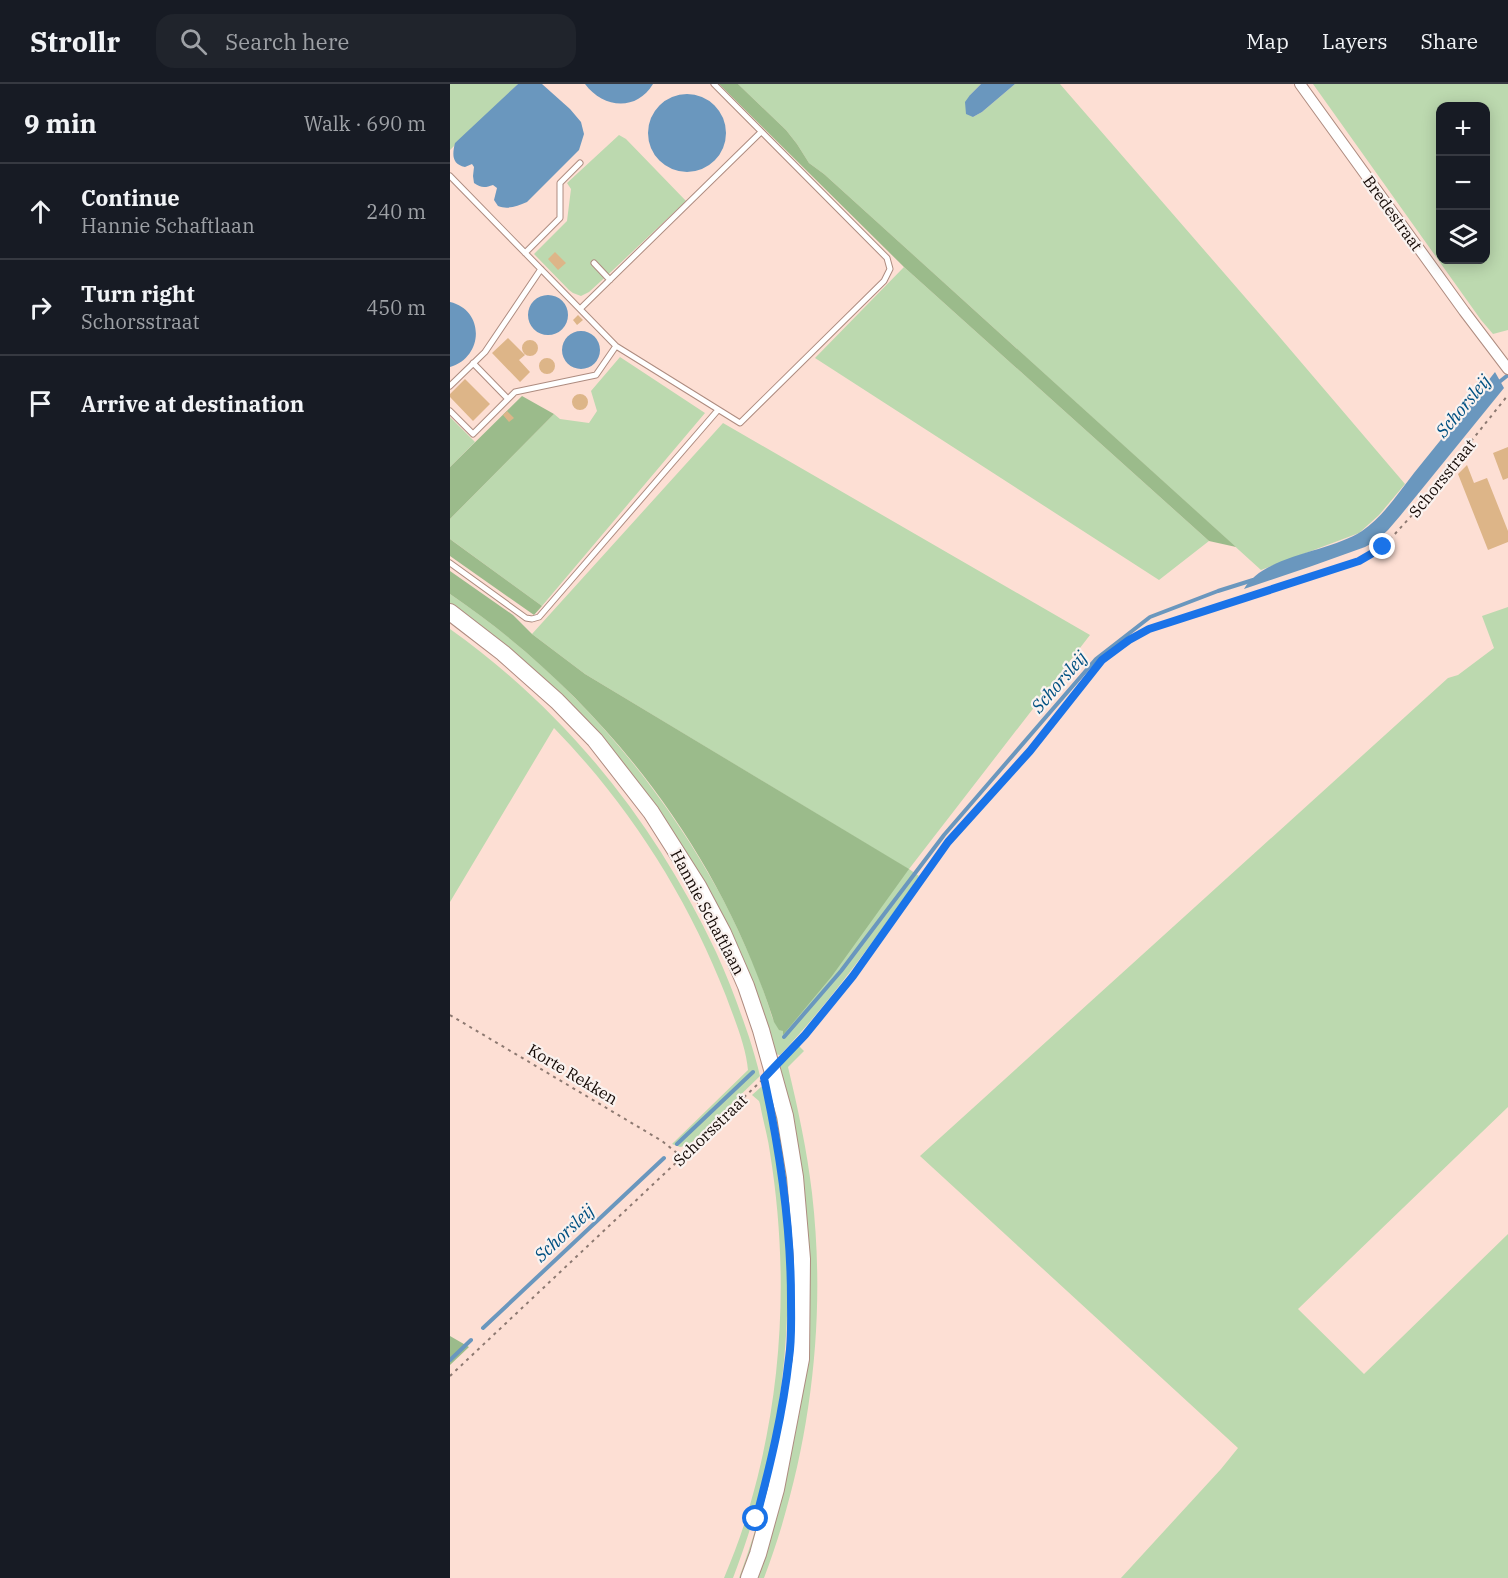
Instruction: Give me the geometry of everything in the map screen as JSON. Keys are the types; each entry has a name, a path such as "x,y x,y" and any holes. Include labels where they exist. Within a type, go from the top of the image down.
{"main road":[{"name":"Hannie Schaftlaan","path":"450,612 503,653 557,701 595,740 651,812 698,886 723,933 746,986 761,1030 768,1073 785,1116 796,1189 802,1259 801,1359 778,1480 758,1554 749,1578"}],"street":[{"name":"Bredestraat","path":"1300,84 1457,302 1503,352 1508,369"}],"lane":[{"path":"450,176 616,346 740,423 884,280 890,269 887,258 714,84"},
{"path":"580,309 761,132"},
{"path":"525,253 560,218 560,183 580,163"},
{"path":"594,262 610,280"},
{"path":"450,386 485,352 541,269"},
{"path":"450,411 472,434 515,392 596,375 616,346"},
{"path":"473,363 508,399"},
{"path":"450,563 522,615 532,619 539,616 718,410"}],"path":[{"name":"Schorsstraat","path":"450,1376 682,1157 805,1035 853,976 948,842 1030,751 1102,660 1129,640 1149,629 1359,561 1383,547 1414,513 1508,395"},
{"name":"Korte Rekken","path":"450,1014 662,1141 682,1157"},
{"path":"766,1088 768,1073"}],"green space":[{"path":"450,84 518,84 450,150"},
{"path":"719,84 738,84 786,130 809,163 824,174 1236,547 1209,541 904,267"},
{"path":"738,84 981,84 970,95 973,117 1015,84 1060,84 1405,484 1379,515 1359,533 1261,570 824,174 809,163 786,130"},
{"path":"1313,84 1508,84 1508,330 1493,334 1441,264 1490,264 1490,102 1436,102 1436,257"},
{"path":"619,135 626,139 686,201 589,292 581,296 569,290 534,254 567,221 571,189 567,183"},
{"path":"904,267 1209,541 1159,580 815,358"},
{"path":"620,357 705,413 542,606 450,539 450,519 554,414 560,419 589,423 597,411 591,391"},
{"path":"522,396 554,414 450,519 450,467"},
{"path":"450,417 475,442 450,467"},
{"path":"723,423 1090,635 909,869 919,876 870,945 818,1013 780,1055 774,1054 641,787 450,605 450,594 530,656 567,690 635,765 693,848 719,892 754,965 773,1019 783,1034 908,869 585,674 532,634"},
{"path":"450,539 542,606 534,615 450,556"},
{"path":"450,571 513,615 532,634 585,674 909,869 832,976 783,1035 783,1031 779,1030 774,1022 750,958 721,896 687,837 648,781 604,728 556,679 505,635 450,594"},
{"path":"1508,607 1508,1107 1298,1309 1364,1374 1508,1234 1508,1578 1121,1578 1238,1448 920,1156 1448,678 1458,675 1494,648 1482,616"},
{"path":"450,629 493,661 532,696 604,773 636,815 665,859 692,904 716,952 741,1015 760,1076 689,1145 680,1147 672,1144 748,1070 739,1032 726,996 693,923 654,853 607,788 554,728 450,902"},
{"path":"799,1046 804,1051 788,1067 808,1161 812,1193 816,1242 816,1339 811,1388 793,1485 764,1578 755,1578 779,1506 790,1461 799,1414 806,1355 780,1069 782,1063"},
{"path":"770,1081 785,1150 794,1229 794,1354 779,1458 742,1578 739,1578 759,1517 774,1456 785,1394 791,1332 792,1270 788,1208 780,1145 767,1082"},
{"path":"763,1086 784,1198 788,1295 786,1343 781,1391 762,1485 733,1578 724,1578 744,1524 761,1462 770,1419 780,1331 780,1241 776,1197 760,1104 752,1095"},
{"path":"450,1336 469,1347 450,1365"}],"water":[{"path":"518,84 542,84 581,122 584,134 579,150 527,202 505,208 498,206 494,200 497,188 493,185 483,187 474,183 474,167 472,164 465,167 458,164 453,151 455,143"},
{"path":"585,84 653,84 638,99 619,104 601,98"},
{"path":"981,84 1015,84 973,117 966,114 965,102"},
{"path":"679,94 695,94 709,100 720,111 726,125 726,141 720,155 709,166 695,172 679,172 665,166 654,155 648,141 648,125 654,111 665,100"},
{"path":"548,295 562,301 568,315 562,329 548,335 534,329 528,315 534,301"},
{"path":"450,302 470,314 476,334 469,354 461,362 450,367"},
{"path":"581,331 588,332 594,337 599,343 599,357 594,363 588,368 581,369 574,368 568,363 563,357 562,350 563,343 568,337 574,332"},
{"path":"1495,372 1504,388 1400,516 1376,541 1365,547 1244,589 1253,578 1266,569 1282,561 1349,538 1377,519"}],"building":[{"path":"555,252 566,263 558,270 548,259"},
{"path":"578,315 583,320 577,325 573,320"},
{"path":"508,338 525,355 519,360 530,372 520,382 492,353"},
{"path":"530,340 536,342 538,348 536,354 530,356 524,354 522,348 524,342"},
{"path":"547,358 555,366 547,374 539,366"},
{"path":"465,379 490,404 473,421 450,397 450,394"},
{"path":"577,394 583,394 588,402 586,408 577,410 572,405 572,399"},
{"path":"507,411 514,418 509,422 503,415"},
{"path":"1508,447 1508,478 1503,480 1493,453"},
{"path":"1467,465 1474,483 1487,478 1508,531 1508,542 1488,550 1458,474"}],"waterway":[{"name":"Schorsleij","path":"1498,383 1508,375"},
{"name":"Schorsleij","path":"784,1037 841,971 944,835 1096,659 1150,617 1253,580"},
{"name":"Schorsleij","path":"677,1144 753,1072"},
{"name":"Schorsleij","path":"483,1328 664,1158"},
{"name":"Schorsleij","path":"450,1360 471,1340"}],"route":[{"path":"756,1519 770,1467 781,1412 790,1356 791,1314 791,1262 783,1177 764,1078 805,1035 853,976 948,842 1030,751 1102,660 1129,640 1149,629 1359,561 1383,547"}]}
